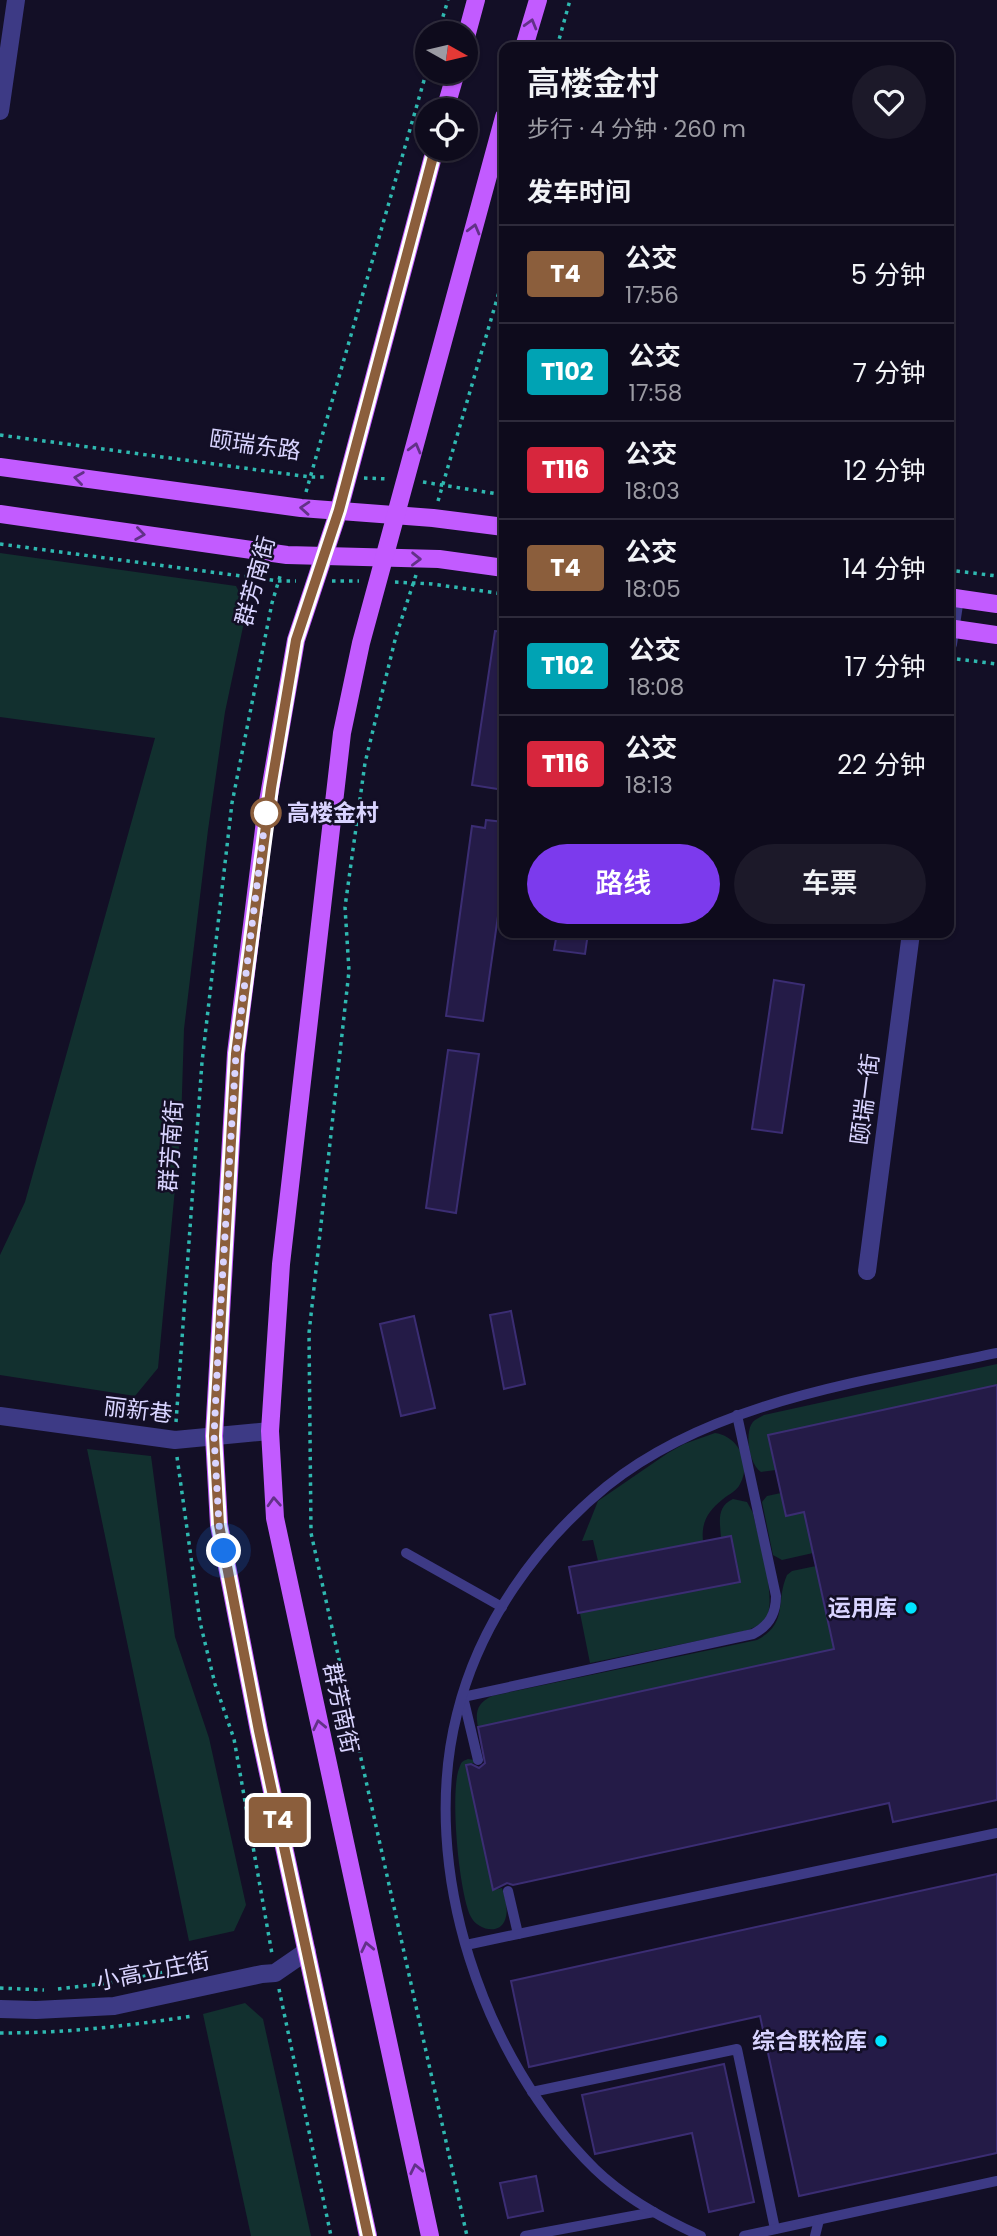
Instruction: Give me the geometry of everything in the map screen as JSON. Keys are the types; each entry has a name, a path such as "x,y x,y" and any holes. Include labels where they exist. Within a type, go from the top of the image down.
{"main road":[{"path":"470,21 476,0"},
{"path":"525,42 538,0"},
{"name":"群芳南街","path":"430,2236 275,1518 270,1431 281,1264 342,733 361,643 499,136"},
{"path":"368,2236 259,1731 219,1525 214,1436 238,1040 266,813 296,640 339,510 432,161"},
{"path":"0,467 301,508 397,514 499,526"},
{"path":"0,514 287,555 439,559 499,567"},
{"path":"954,597 997,604"},
{"path":"954,634 997,635"}],"street":[{"path":"0,111 16,0"},
{"name":"颐瑞一街","path":"867,1271 910,938"},
{"name":"丽新巷","path":"0,1416 175,1440 270,1431"},
{"name":"小高立庄街","path":"0,2009 114,2006 275,1973 307,1951"}],"lane":[{"path":"701,2236 634,2200 597,2171 561,2132 532,2092 494,2021 466,1945 448,1863 446,1786 457,1714 480,1646 514,1586 558,1531 609,1485 666,1447 737,1415 792,1398 997,1353"},
{"path":"463,1697 753,1634 766,1626 773,1616 776,1596 737,1415"},
{"path":"406,1553 502,1607"},
{"path":"463,1697 478,1760"},
{"path":"466,1945 997,1833"},
{"path":"508,1891 519,1934"},
{"path":"532,2092 737,2049 775,2229"},
{"path":"744,2236 997,2181"},
{"path":"525,2236 654,2212"},
{"path":"815,2236 819,2220"}],"path":[{"path":"441,21 447,0"},
{"path":"558,42 570,0"},
{"path":"301,508 423,84"},
{"path":"433,518 499,292"},
{"name":"颐瑞东路","path":"0,435 310,477 407,479 499,494"},
{"path":"0,544 279,581 414,583 499,593"},
{"name":"群芳南街","path":"287,555 255,683 232,803 202,1062 175,1440 200,1622 215,1684 234,1739 275,1973 331,2236"},
{"name":"群芳南街","path":"421,560 396,636 365,762 345,907 349,971 309,1333 311,1533 467,2236"},
{"path":"954,571 997,576"},
{"path":"954,658 997,664"},
{"name":"小高立庄街","path":"0,1988 49,1990 116,1982 184,1968"},
{"name":"小高立庄街","path":"0,2033 62,2033 193,2015"}],"green space":[{"path":"0,553 236,586 247,608 225,712 184,1029 181,1125 158,1368 135,1396 0,1375 0,1255 25,1202 155,738 0,717"},
{"path":"997,1364 997,1385 776,1470 761,1472 751,1457 749,1430 754,1421 764,1415"},
{"path":"715,1433 730,1439 736,1445 741,1452 744,1468 739,1486 718,1503 707,1517 703,1528 703,1541 598,1561 593,1540 582,1541 598,1501 668,1453"},
{"path":"87,1449 151,1456 175,1637 209,1738 246,1905 234,1931 189,1941"},
{"path":"781,1493 786,1516 804,1512 813,1553 782,1560 773,1555 762,1502 767,1496"},
{"path":"733,1499 747,1502 753,1513 770,1599 765,1620 754,1628 741,1632 590,1663 580,1613 740,1582 731,1536 721,1538 721,1511"},
{"path":"816,1566 834,1649 478,1727 478,1708 492,1696 757,1640 774,1626 787,1575 792,1571"},
{"path":"468,1759 474,1760 475,1763 466,1765 494,1890 502,1888 506,1904 505,1920 498,1928 493,1929 478,1925 471,1917 459,1865 455,1796 461,1763"},
{"path":"245,2003 263,2019 311,2236 251,2236 203,2014"}],"building":[{"path":"495,631 499,631 499,789 472,785"},
{"path":"486,820 499,821 499,909 483,1021 446,1016 472,826 485,828"},
{"path":"556,938 587,938 585,954 554,950"},
{"path":"774,980 804,985 782,1133 752,1129"},
{"path":"448,1050 479,1054 456,1213 426,1208"},
{"path":"511,1311 525,1384 504,1389 490,1315"},
{"path":"414,1316 435,1408 401,1416 380,1324"},
{"name":"运用库","path":"997,1385 997,1800 893,1822 889,1803 513,1885 507,1883 493,1890 466,1765 479,1768 485,1763 478,1727 834,1649 804,1512 786,1516 768,1435"},
{"path":"731,1536 740,1582 578,1613 569,1567"},
{"name":"综合联检库","path":"997,1874 997,2153 799,2196 760,2016 529,2067 511,1981"},
{"path":"724,2064 754,2202 709,2212 692,2133 595,2154 582,2095"},
{"path":"536,2176 543,2211 508,2218 500,2183"}],"bus line":[{"name":"T4","path":"368,2236 259,1731 219,1525 214,1436 236,1054 266,813 296,640 339,510 432,161"}],"place":[{"name":"高楼金村","path":"266,813"},
{"name":"运用库","path":"911,1608"},
{"name":"综合联检库","path":"881,2041"}],"route":[{"path":"224,1551 219,1525 214,1436 219,1334 236,1054 266,813"}]}
